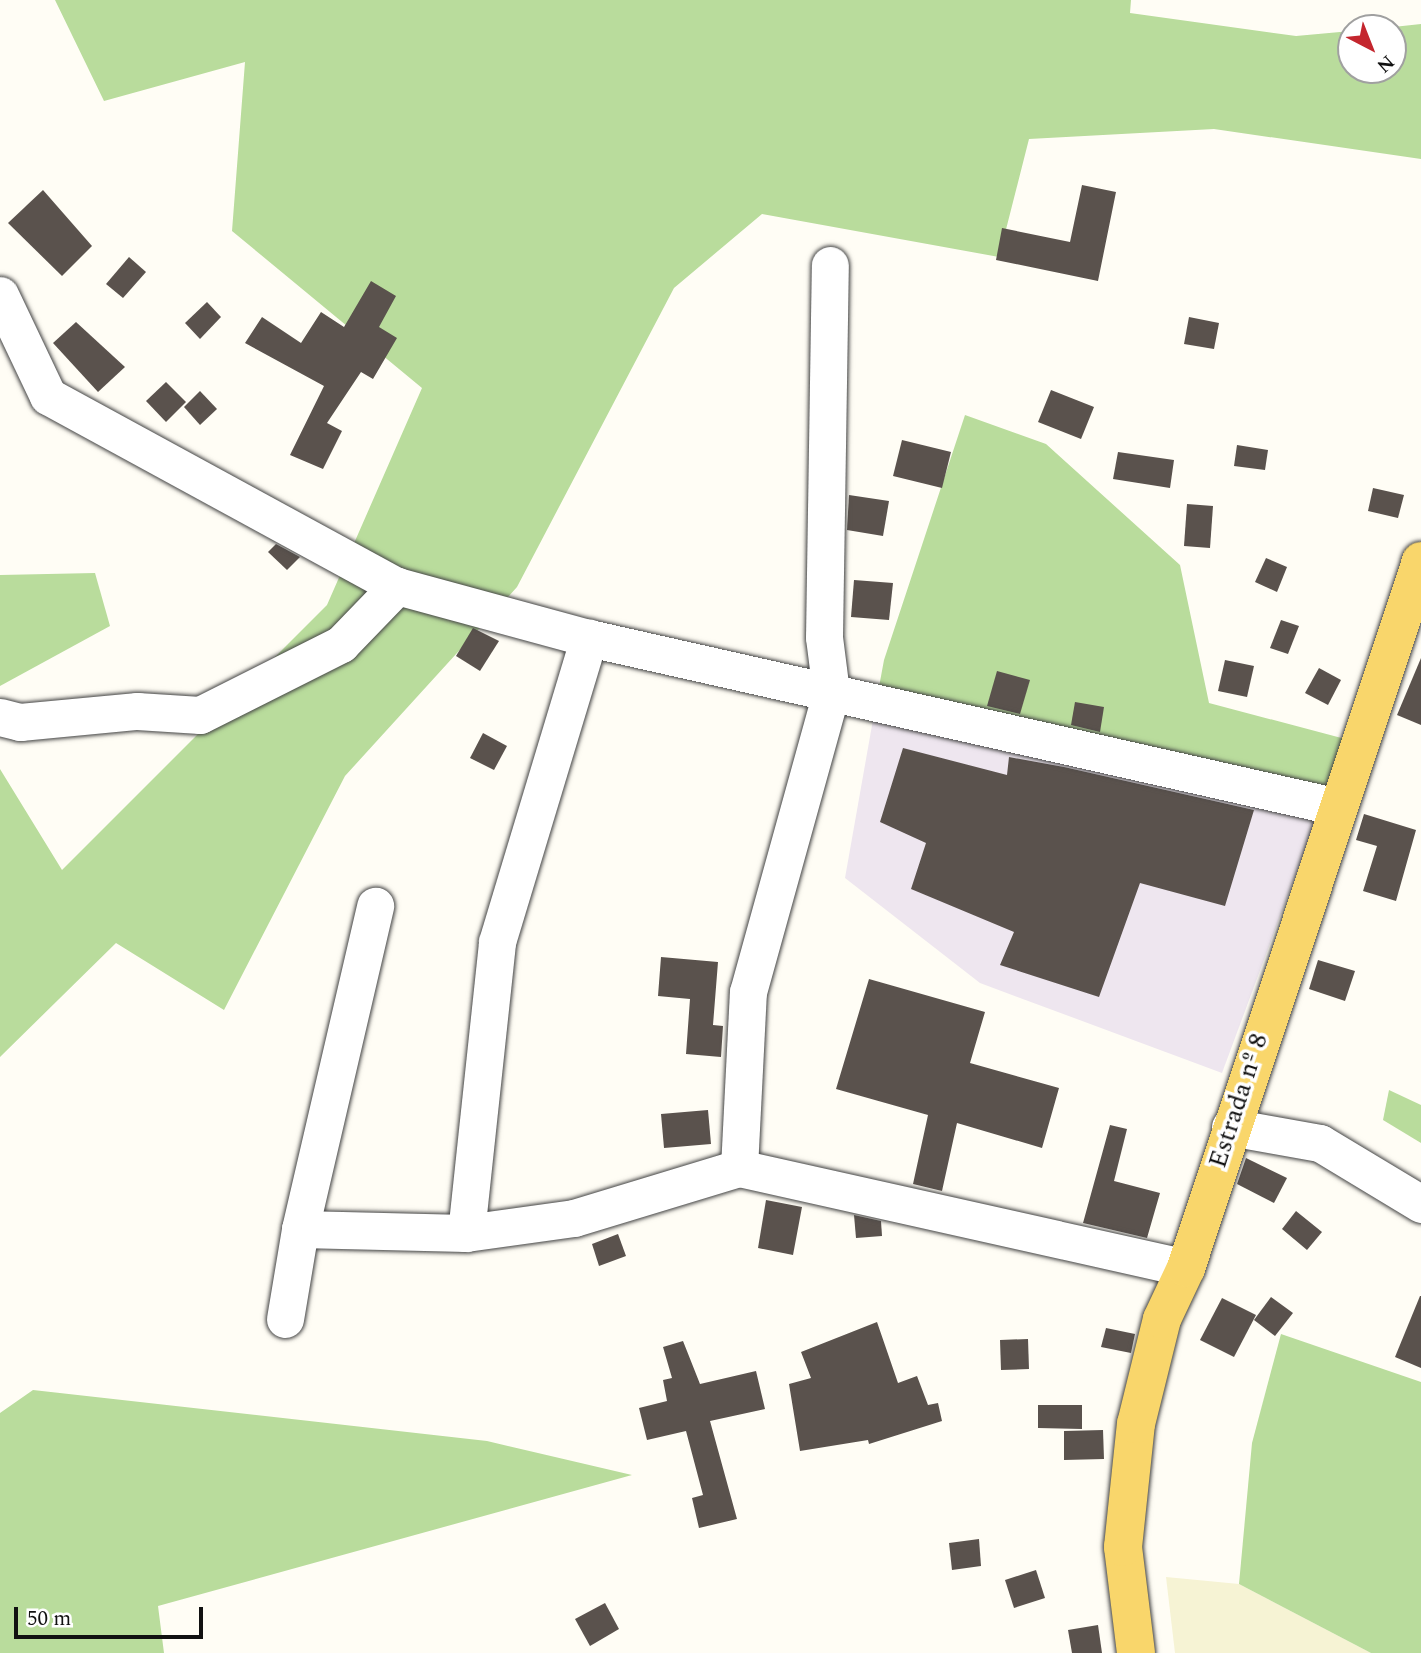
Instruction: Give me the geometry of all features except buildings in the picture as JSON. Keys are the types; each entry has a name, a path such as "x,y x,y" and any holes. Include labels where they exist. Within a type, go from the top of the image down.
{"main road":[{"name":"Estrada nº 8","path":"1136,1653 1123,1547 1136,1423 1162,1319 1185,1268 1421,561"}],"street":[{"path":"739,1167 748,992 831,692 824,637 831,265"},
{"path":"0,295 48,396 397,586 589,638 1338,807"},
{"path":"0,717 20,722 137,711 200,715 341,644 397,586"},
{"path":"467,1233 498,942 589,638"},
{"path":"285,1319 300,1230 375,906"},
{"path":"1230,1127 1320,1143 1421,1204"},
{"path":"300,1230 467,1233 574,1218 739,1167 1185,1268"}],"shaded area":[{"path":"874,714 1321,806 1222,1073 980,983 845,878"},
{"path":"1166,1577 1239,1584 1371,1653 1175,1653"}],"green space":[{"path":"55,0 1131,0 1130,13 1296,36 1337,32 1337,84 1407,84 1407,26 1421,24 1421,159 1214,129 1029,139 999,257 762,214 674,288 517,587 345,776 224,1010 116,943 0,1057 0,769 62,870 327,605 422,388 232,231 245,62 104,101"},
{"path":"965,415 1046,444 1180,565 1209,703 1349,740 1321,806 874,714 884,660"},
{"path":"95,573 110,626 0,686 0,575"},
{"path":"1389,1090 1421,1105 1421,1143 1383,1120"},
{"path":"1281,1334 1421,1382 1421,1653 1371,1653 1239,1584 1252,1443"},
{"path":"33,1390 487,1441 632,1475 158,1606 164,1653 0,1653 0,1413"}]}
